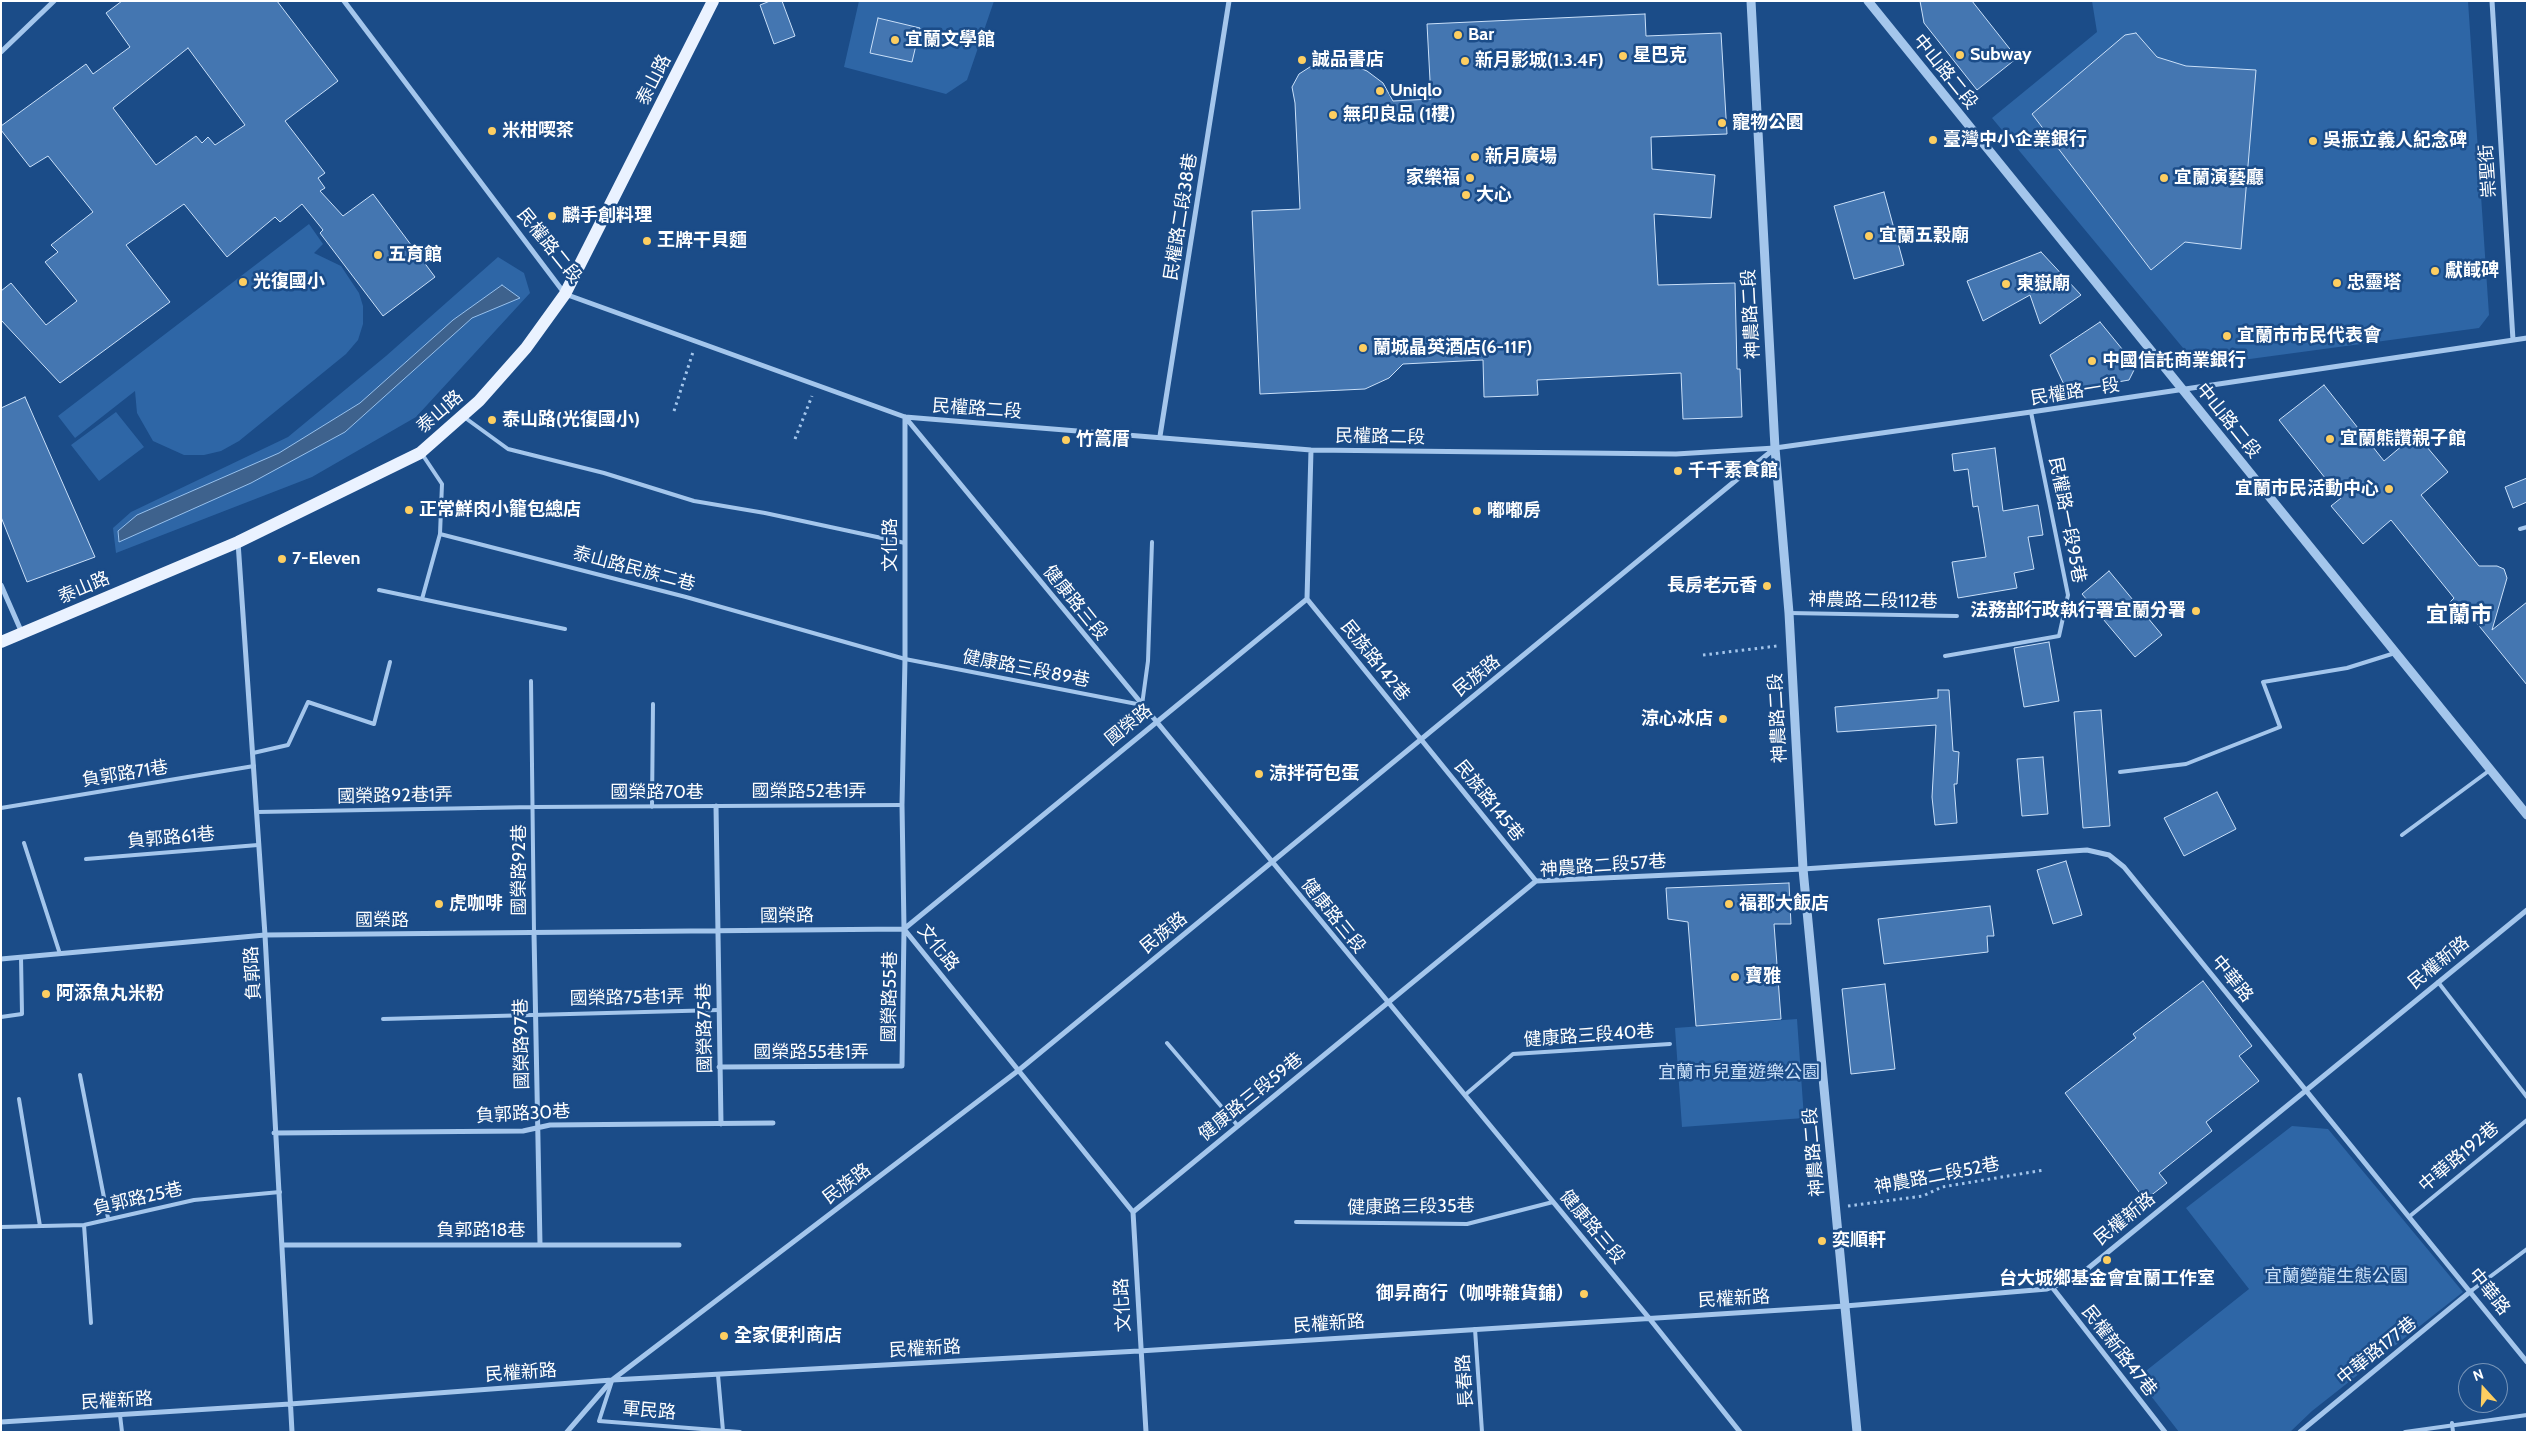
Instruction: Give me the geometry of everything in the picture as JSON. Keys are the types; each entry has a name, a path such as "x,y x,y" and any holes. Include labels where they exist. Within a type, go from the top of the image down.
{"main road":[{"name":"泰山路","path":"1,642 238,542 420,452 479,401 526,348 565,294 712,1"}],"street":[{"path":"1,52 54,1"},
{"name":"民權路二段","path":"344,1 565,294 905,417 1160,436 1311,450 1676,454 1775,448"},
{"name":"民權路二段38巷","path":"1160,436 1229,1"},
{"name":"神農路二段","path":"1751,1 1775,448 1789,613 1803,869 1857,1432"},
{"name":"中山路二段","path":"1868,1 2527,815"},
{"name":"崇聖街","path":"2492,1 2513,340"},
{"name":"民權路一段","path":"1775,448 2527,338"},
{"name":"文化路","path":"905,417 905,659 902,805 904,929 1132,1212 1139,1351 1146,1432"},
{"name":"健康路三段","path":"905,417 1387,1004 1465,1095 1649,1318 1740,1432"},
{"name":"民族路","path":"568,1432 612,1380 1019,1070 1775,448"},
{"path":"1308,599 1311,450"},
{"name":"負郭路","path":"238,542 265,935 274,1133 280,1192 292,1432"},
{"path":"1,585 22,633"},
{"name":"民族路142巷","path":"1308,599 1421,740"},
{"name":"國榮路","path":"1,959 265,935 904,929 1155,722 1308,599"},
{"name":"民族路145巷","path":"1421,740 1536,881"},
{"name":"國榮路70巷","path":"716,806 717,931"},
{"name":"中華路","path":"1803,869 2086,850 2109,854 2124,867 2527,1362"},
{"name":"神農路二段57巷","path":"1387,1004 1536,881 1803,869"},
{"name":"民權新路","path":"1,1422 290,1404 612,1380 1139,1351 1475,1328 1845,1306 2052,1287 2075,1279 2304,1090 2527,910"},
{"name":"國榮路55巷","path":"902,1066 904,929"},
{"name":"國榮路75巷","path":"717,931 721,1124"},
{"name":"國榮路97巷","path":"534,933 540,1245"},
{"name":"健康路三段59巷","path":"1132,1212 1387,1004"},
{"name":"國榮路55巷1弄","path":"719,1067 902,1066"},
{"name":"負郭路30巷","path":"274,1133 523,1130 550,1125 773,1123"},
{"name":"負郭路18巷","path":"282,1245 680,1245"},
{"name":"民權新路47巷","path":"2052,1287 2165,1432"},
{"name":"中華路177巷","path":"2300,1432 2471,1292"}],"lane":[{"name":"民權路一段95巷","path":"1945,656 2059,636 2068,595 2031,412"},
{"path":"462,416 508,449 604,473 694,501 765,513 905,543"},
{"path":"420,452 442,484 440,534 422,599"},
{"path":"2520,529 2527,527"},
{"name":"泰山路民族二巷","path":"440,534 686,597 905,659"},
{"path":"1142,705 1148,661 1152,542"},
{"path":"379,590 565,629"},
{"name":"神農路二段112巷","path":"1789,613 1957,616"},
{"path":"2120,772 2186,764 2280,727 2264,682 2348,668 2395,653"},
{"name":"健康路三段89巷","path":"905,659 1142,705"},
{"path":"253,753 288,745 308,702 374,724 390,662"},
{"name":"國榮路92巷","path":"531,681 534,933"},
{"path":"652,807 653,704"},
{"name":"負郭路71巷","path":"1,808 254,766"},
{"path":"2402,835 2490,770"},
{"name":"國榮路52巷1弄","path":"716,806 902,805"},
{"name":"國榮路70巷","path":"534,807 716,806"},
{"name":"國榮路92巷1弄","path":"257,812 534,807"},
{"path":"24,843 60,954"},
{"name":"負郭路61巷","path":"86,859 258,845"},
{"path":"1,1017 22,1014 21,958"},
{"path":"2438,982 2527,1097"},
{"name":"國榮路75巷1弄","path":"383,1019 718,1010"},
{"path":"1166,1043 1238,1126"},
{"name":"健康路三段40巷","path":"1465,1095 1513,1054 1670,1044"},
{"path":"80,1075 108,1218"},
{"path":"19,1099 40,1226"},
{"name":"中華路192巷","path":"2410,1216 2527,1120"},
{"name":"負郭路25巷","path":"1,1227 84,1225 108,1218 194,1200 280,1192"},
{"name":"健康路三段35巷","path":"1296,1222 1468,1224 1553,1202"},
{"path":"84,1225 91,1323"},
{"path":"2471,1292 2527,1249"},
{"name":"長春路","path":"1475,1328 1482,1432"},
{"path":"718,1375 723,1431"},
{"name":"軍民路","path":"612,1380 599,1421 740,1432"},
{"path":"120,1415 122,1432"},
{"path":"2405,1432 2527,1415"},
{"path":"2452,1424 2452,1432"}],"path":[{"path":"674,410 696,342"},
{"path":"794,440 816,385"},
{"path":"1702,655 1790,645"},
{"name":"神農路二段52巷","path":"1835,1208 1923,1196 1942,1187 2044,1170"}],"green space":[{"name":"宜蘭文學館","path":"859,1 994,1 967,80 946,94 844,67"},
{"path":"2092,1 2468,1 2489,315 2479,328 2198,366 1992,118 2097,32"},
{"path":"309,224 323,244 314,253 341,266 359,293 363,306 363,324 358,340 346,354 239,441 221,451 204,455 184,455 153,441 137,413 135,391 75,438 58,416"},
{"path":"498,257 524,273 530,293 416,417 312,477 116,553 113,528 131,512 288,437 386,356"},
{"path":"116,412 144,447 99,481 71,445"},
{"name":"宜蘭市兒童遊樂公園","path":"1797,1019 1804,1118 1682,1127 1675,1028"},
{"name":"宜蘭變龍生態公園","path":"2292,1126 2328,1129 2463,1292 2312,1411 2290,1432 2179,1432 2137,1378 2249,1289 2186,1208"}],"shaded area":[{"path":"502,285 520,298 472,318 345,432 251,483 119,542 118,531 137,515 279,453 360,403 453,320"}],"building":[{"path":"122,1 277,1 338,81 285,121 325,173 318,178 325,188 320,191 343,216 373,194 435,277 383,316 320,233 323,230 302,204 280,222 275,217 227,257 184,204 126,245 170,302 60,383 1,320 1,291 11,283 46,325 77,301 45,262 58,252 51,245 93,212 48,156 30,167 1,130 1,126 86,64 93,74 130,47 106,13","holes":["188,48 245,125 215,145 208,137 202,143 196,136 156,165 113,108"]},
{"path":"770,1 782,1 795,36 774,44 760,5"},
{"path":"1920,1 1972,1 2017,58 1977,90 1924,23"},
{"name":"新月廣場","path":"1645,14 1646,36 1721,33 1727,134 1651,137 1652,169 1715,175 1711,218 1654,214 1658,285 1735,283 1737,369 1740,369 1742,417 1683,419 1681,373 1537,380 1538,395 1484,397 1483,360 1403,364 1389,378 1365,389 1260,394 1252,211 1300,209 1295,103 1292,87 1299,74 1313,65 1347,63 1367,71 1383,83 1393,101 1431,99 1427,24"},
{"name":"宜蘭文學館","path":"878,18 920,28 912,62 870,53"},
{"name":"宜蘭演藝廳","path":"2136,33 2157,57 2186,66 2256,70 2241,249 2185,242 2151,270 2032,114 2125,35"},
{"name":"宜蘭五穀廟","path":"1884,192 1904,265 1854,279 1834,206"},
{"name":"東嶽廟","path":"2041,252 2081,295 2040,324 2030,295 1983,321 1967,281"},
{"name":"中國信託商業銀行","path":"2100,322 2136,366 2129,380 2067,391 2050,355"},
{"path":"2324,385 2384,461 2416,434 2448,472 2421,495 2479,566 2497,566 2504,569 2507,578 2492,630 2527,602 2527,685 2471,616 2465,620 2450,602 2454,598 2391,520 2363,544 2331,506 2341,498 2279,420"},
{"path":"25,397 95,557 27,582 1,517 1,408"},
{"path":"1995,448 2003,511 2038,505 2043,535 2028,537 2034,569 2014,573 2017,588 1958,598 1952,562 1986,557 1978,506 1973,507 1968,469 1954,471 1952,454"},
{"path":"2527,478 2527,502 2513,508 2505,487"},
{"path":"2109,571 2162,635 2135,657 2082,594"},
{"path":"2049,642 2059,701 2024,707 2014,648"},
{"path":"1938,690 1949,690 1953,751 1959,752 1957,784 1954,784 1957,823 1935,825 1932,797 1936,725 1837,732 1835,707 1938,698"},
{"path":"2101,710 2110,826 2083,828 2074,712"},
{"path":"2043,757 2048,814 2022,816 2017,759"},
{"path":"2217,792 2236,829 2184,856 2164,818"},
{"path":"2066,861 2082,915 2053,924 2037,870"},
{"path":"1789,883 1791,924 1774,924 1781,1019 1696,1026 1688,922 1668,919 1666,888"},
{"path":"1990,906 1994,936 1987,936 1988,952 1884,964 1878,919"},
{"path":"2203,981 2252,1046 2239,1056 2259,1081 2206,1122 2212,1131 2159,1173 2167,1183 2145,1200 2065,1093 2136,1038 2133,1034"},
{"path":"1885,984 1895,1069 1851,1074 1842,989"}],"place":[{"name":"Bar","path":"1458,35"},
{"name":"宜蘭文學館","path":"895,40"},
{"name":"Subway","path":"1960,55"},
{"name":"星巴克","path":"1623,56"},
{"name":"誠品書店","path":"1302,60"},
{"name":"新月影城(1.3.4F)","path":"1465,61"},
{"name":"Uniqlo","path":"1380,91"},
{"name":"無印良品 (1樓)","path":"1333,115"},
{"name":"寵物公園","path":"1722,123"},
{"name":"米柑喫茶","path":"492,131"},
{"name":"臺灣中小企業銀行","path":"1933,140"},
{"name":"吳振立義人紀念碑","path":"2313,141"},
{"name":"新月廣場","path":"1475,157"},
{"name":"家樂福","path":"1470,178"},
{"name":"宜蘭演藝廳","path":"2164,178"},
{"name":"大心","path":"1466,195"},
{"name":"麟手創料理","path":"552,216"},
{"name":"宜蘭五穀廟","path":"1869,236"},
{"name":"王牌干貝麵","path":"647,241"},
{"name":"五育館","path":"378,255"},
{"name":"獻馘碑","path":"2435,271"},
{"name":"光復國小","path":"243,282"},
{"name":"忠靈塔","path":"2337,283"},
{"name":"東嶽廟","path":"2006,284"},
{"name":"宜蘭市市民代表會","path":"2227,336"},
{"name":"蘭城晶英酒店(6-11F)","path":"1363,348"},
{"name":"中國信託商業銀行","path":"2092,361"},
{"name":"泰山路(光復國小)","path":"492,420"},
{"name":"宜蘭熊讚親子館","path":"2330,439"},
{"name":"竹篙厝","path":"1066,440"},
{"name":"千千素食館","path":"1678,471"},
{"name":"宜蘭市民活動中心","path":"2389,489"},
{"name":"正常鮮肉小籠包總店","path":"409,510"},
{"name":"嘟嘟房","path":"1477,511"},
{"name":"7-Eleven","path":"282,559"},
{"name":"長房老元香","path":"1767,586"},
{"name":"法務部行政執行署宜蘭分署","path":"2196,611"},
{"name":"涼心冰店","path":"1723,719"},
{"name":"涼拌荷包蛋","path":"1259,774"},
{"name":"虎咖啡","path":"439,904"},
{"name":"福郡大飯店","path":"1729,904"},
{"name":"寶雅","path":"1735,977"},
{"name":"阿添魚丸米粉","path":"46,994"},
{"name":"奕順軒","path":"1822,1241"},
{"name":"台大城鄉基金會宜蘭工作室","path":"2107,1260"},
{"name":"御昇商行（咖啡雜貨鋪）","path":"1584,1294"},
{"name":"全家便利商店","path":"724,1336"}],"district":[{"name":"宜蘭市","path":"2459,616"}]}
